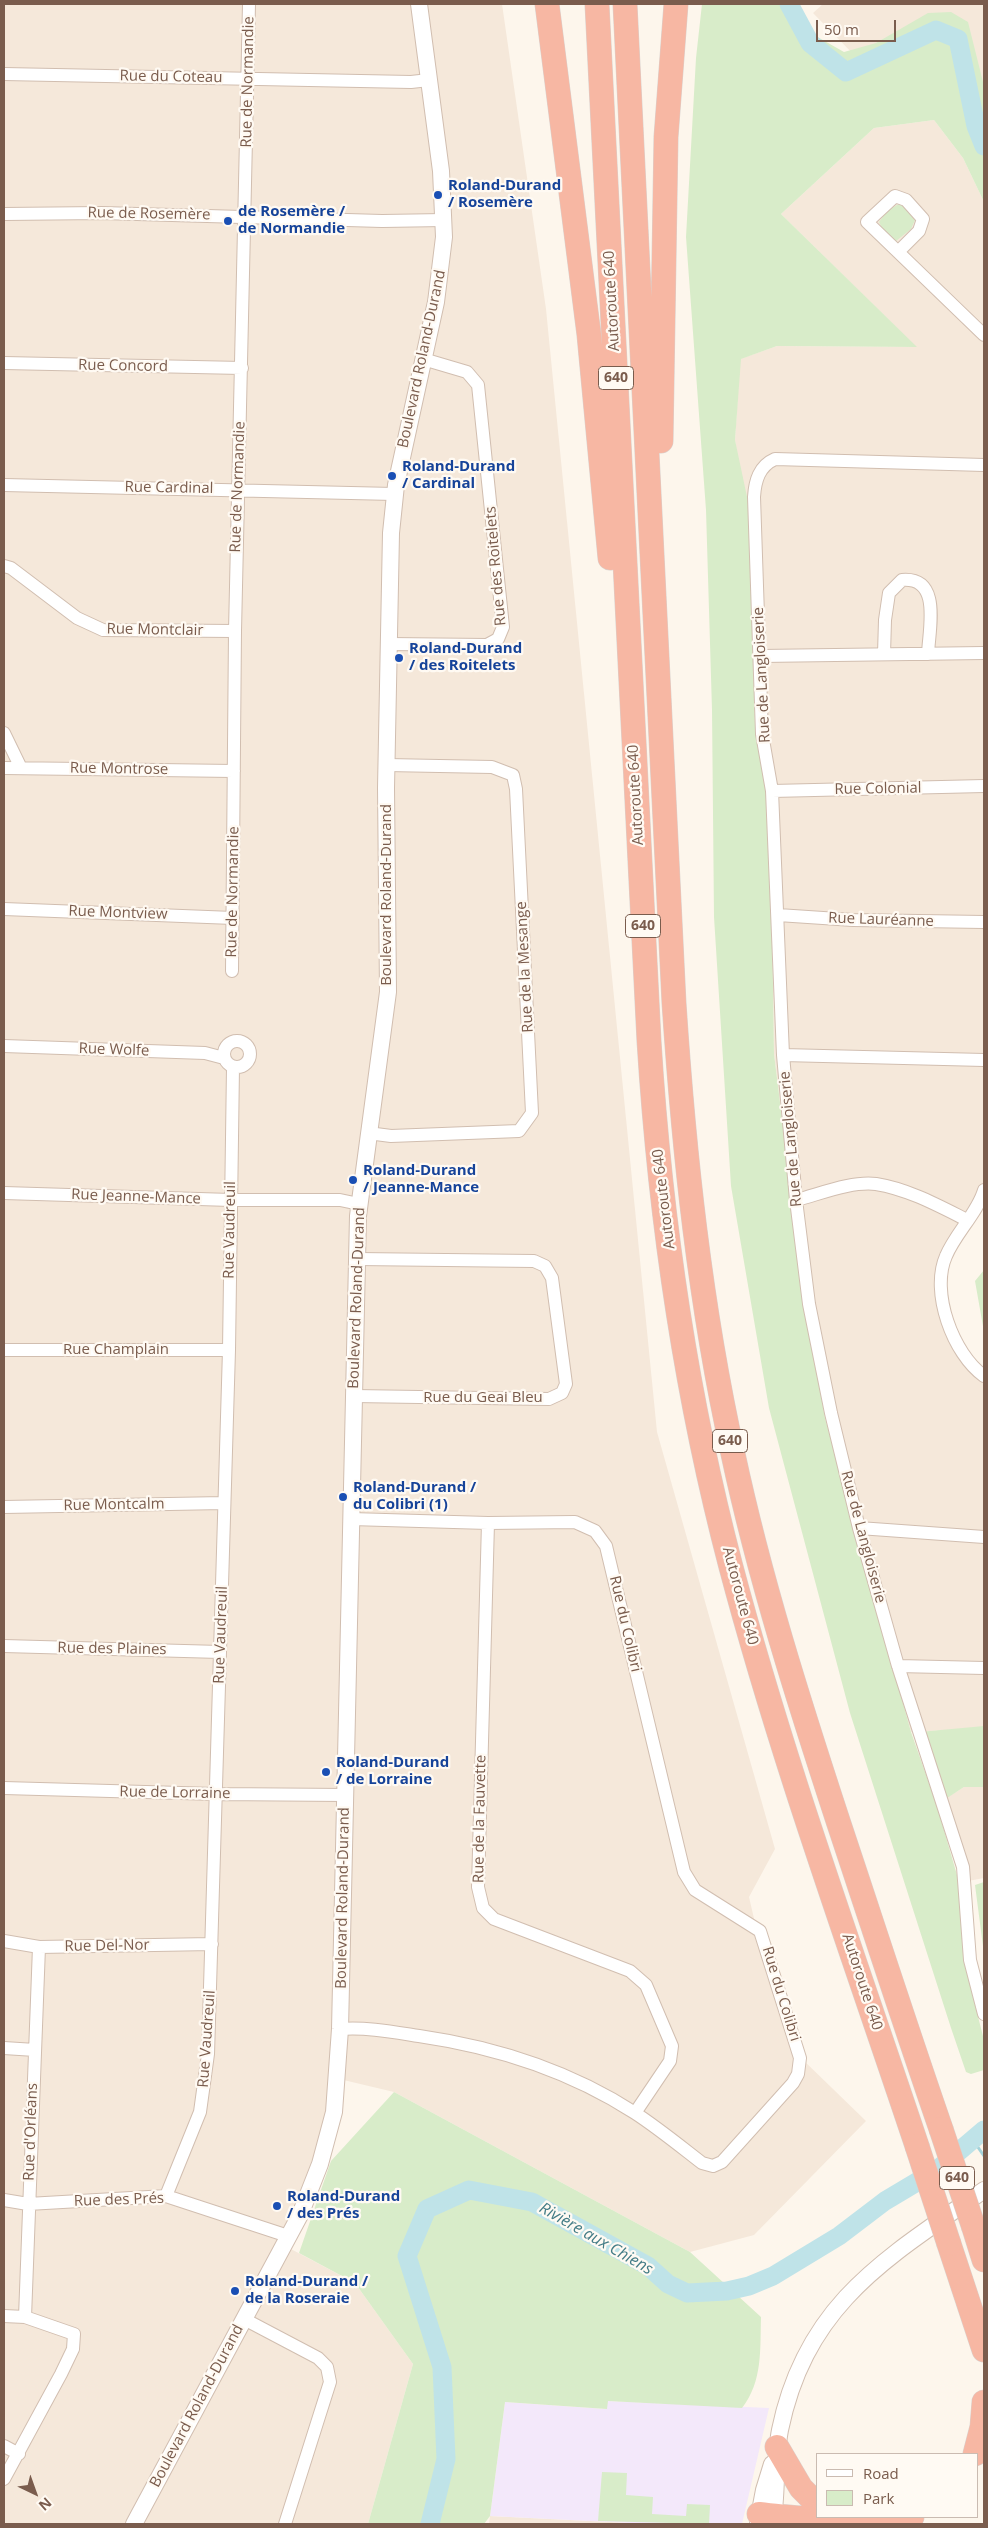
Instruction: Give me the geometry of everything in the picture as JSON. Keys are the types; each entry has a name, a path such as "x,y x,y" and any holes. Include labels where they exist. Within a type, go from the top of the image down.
{"highway":[{"path":"548,4 589,335 606,521 634,753"},
{"name":"Autoroute 640","path":"598,4 634,753 656,1132 675,1290 700,1429 729,1559 765,1686 984,2350"},
{"name":"Autoroute 640","path":"625,4 680,1094 698,1262 718,1382 752,1534 783,1648 941,2129 979,2236 984,2260"},
{"path":"655,628 663,360 666,137 676,4"},
{"path":"975,2453 982,2427 984,2402"},
{"path":"777,2447 801,2488 816,2503"},
{"path":"766,2520 842,2519 882,2523 907,2518"}],"street":[{"name":"Rue de Normandie","path":"232,971 235,631 246,216 249,4"},
{"name":"Boulevard Roland-Durand","path":"134,2524 288,2236 320,2164 334,2112 340,2029 359,1204 388,992 387,765 390,533 394,494 441,270 444,220 441,171 419,4"},
{"name":"Rue du Coteau","path":"4,74 411,82 429,80"},
{"path":"898,252 920,231 923,219 906,200 895,196 867,222 898,252 984,335"},
{"name":"Rue de Rosemère","path":"4,214 85,213 444,220"},
{"name":"Rue des Roitelets","path":"389,644 487,645 498,639 503,627 479,388 474,378 467,372 423,359"},
{"name":"Rue Concord","path":"4,363 242,368"},
{"name":"Rue de Langloiserie","path":"984,465 775,460 767,463 755,482 754,497 761,656 762,734 772,791 783,1055 796,1200 809,1304 831,1413 859,1528 898,1666 963,1867 970,1960 984,2014"},
{"name":"Rue Cardinal","path":"4,484 394,494"},
{"name":"Rue Montclair","path":"4,566 11,568 77,618 103,630 235,631"},
{"path":"884,654 884,620 889,593 902,580 913,579 922,583 930,597 928,654"},
{"path":"761,656 984,653"},
{"path":"4,733 21,768"},
{"name":"Rue de la Mesange","path":"368,1133 391,1136 519,1131 532,1114 516,789 513,775 492,767 387,765"},
{"name":"Rue Montrose","path":"4,768 234,771"},
{"name":"Rue Colonial","path":"772,791 984,786"},
{"name":"Rue Montview","path":"4,909 233,918"},
{"name":"Rue Lauréanne","path":"778,915 853,920 984,922"},
{"name":"Rue Wolfe","path":"4,1046 205,1053 228,1062"},
{"path":"783,1055 984,1060"},
{"name":"Rue Vaudreuil","path":"166,2196 200,2112 208,2054 229,1350 231,1200 228,1062"},
{"path":"796,1200 852,1186 875,1184 933,1203 967,1220"},
{"path":"984,1190 945,1257 941,1285 944,1307 961,1353 973,1368 984,1376"},
{"name":"Rue Jeanne-Mance","path":"4,1193 231,1200 340,1200 359,1204"},
{"name":"Rue du Geai Bleu","path":"354,1396 549,1399 562,1393 566,1384 552,1278 545,1266 534,1261 357,1259"},
{"name":"Rue Champlain","path":"4,1350 229,1350"},
{"name":"Rue Montcalm","path":"4,1507 224,1503"},
{"name":"Rue du Colibri","path":"340,2029 361,2027 450,2040 498,2051 586,2086 635,2113 702,2163 713,2166 722,2162 793,2083 798,2074 800,2058 760,1931 695,1890 684,1872 606,1546 595,1531 575,1522 488,1523 352,1519"},
{"name":"Rue de la Fauvette","path":"488,1523 478,1887 483,1908 494,1919 630,1971 646,1985 672,2046 670,2060 635,2113"},
{"path":"859,1528 984,1537"},
{"name":"Rue des Plaines","path":"4,1646 220,1652"},
{"path":"898,1666 984,1668"},
{"name":"Rue de Lorraine","path":"4,1788 216,1794 346,1795"},
{"name":"Rue Del-Nor","path":"4,1941 39,1947 212,1944"},
{"name":"Rue d'Orléans","path":"25,2317 39,1947"},
{"path":"4,2048 35,2050"},
{"path":"766,2520 777,2492 777,2447 786,2405 799,2370 815,2338 833,2312 876,2267 984,2190"},
{"name":"Rue des Prés","path":"4,2200 28,2204 166,2196 288,2236"},
{"path":"4,2316 25,2317 74,2334 73,2349 19,2454 4,2479"},
{"path":"244,2318 318,2358 327,2367 329,2374 330,2382 285,2524"},
{"path":"4,2446 19,2454"}],"shaded area":[{"path":"4,4 502,4 546,309 657,1432 775,1849 749,1897 759,1940 799,2056 866,2121 754,2235 690,2252 394,2092 335,2078 289,2248 355,2283 413,2364 368,2524 4,2524"},
{"path":"823,4 984,4 984,90 857,58 813,13"},
{"path":"934,120 963,158 984,202 984,1194 944,1256 939,1284 952,1332 984,1376 984,1728 911,1732 825,1418 806,1311 774,1054 772,918 767,798 755,727 755,649 735,440 740,359 777,346 916,347 781,214 874,128"},
{"path":"964,1787 984,1787 984,1878 968,1881 943,1800"},
{"path":"607,2401 769,2408 742,2524 651,2524 490,2516 505,2402 606,2409"},
{"path":"490,2516 651,2524 489,2524"}],"green space":[{"path":"702,4 787,4 814,35 844,52 876,43 928,13 951,12 968,22 984,86 984,202 963,158 934,120 874,128 781,214 917,347 777,346 741,359 735,440 750,511 755,727 767,798 772,918 774,1054 806,1311 825,1418 911,1732 937,1806 959,1882 964,1962 984,2040 984,2070 971,2074 966,2072 951,2028 850,1713 769,1408 731,1186 714,917 712,710 706,510 686,237 696,58"},
{"path":"899,204 904,206 915,220 911,229 896,241 883,230 879,222 888,210"},
{"path":"984,1270 984,1332 975,1281"},
{"path":"984,1726 984,1787 964,1787 941,1802 919,1732"},
{"path":"984,1882 984,1954 975,1885"},
{"path":"394,2092 690,2252 761,2317 757,2376 749,2398 742,2408 608,2401 607,2409 505,2402 490,2516 484,2524 368,2524 413,2364 355,2283 299,2253 331,2161"},
{"path":"602,2472 627,2473 626,2495 653,2497 652,2514 686,2516 687,2504 710,2505 709,2524 598,2521"}],"waterway":[{"name":"Rivière aux Chiens","path":"789,4 810,43 846,72 936,30 958,39 976,126 984,146"},
{"name":"Rivière aux Chiens","path":"430,2524 446,2459 442,2367 407,2256 427,2209 469,2190 532,2202 648,2266 668,2284 687,2293 727,2291 749,2286 773,2276 839,2236 885,2201 937,2170 984,2130"},
{"path":"973,2140 984,2156"}],"place":[{"name":"Roland-Durand / Rosemère","path":"438,195"},
{"name":"de Rosemère / de Normandie","path":"228,221"},
{"name":"Roland-Durand / Cardinal","path":"392,476"},
{"name":"Roland-Durand / des Roitelets","path":"399,658"},
{"name":"Roland-Durand / Jeanne-Mance","path":"353,1180"},
{"name":"Roland-Durand / du Colibri (1)","path":"343,1497"},
{"name":"Roland-Durand / de Lorraine","path":"326,1772"},
{"name":"Roland-Durand / des Prés","path":"277,2206"},
{"name":"Roland-Durand / de la Roseraie","path":"235,2291"}]}
